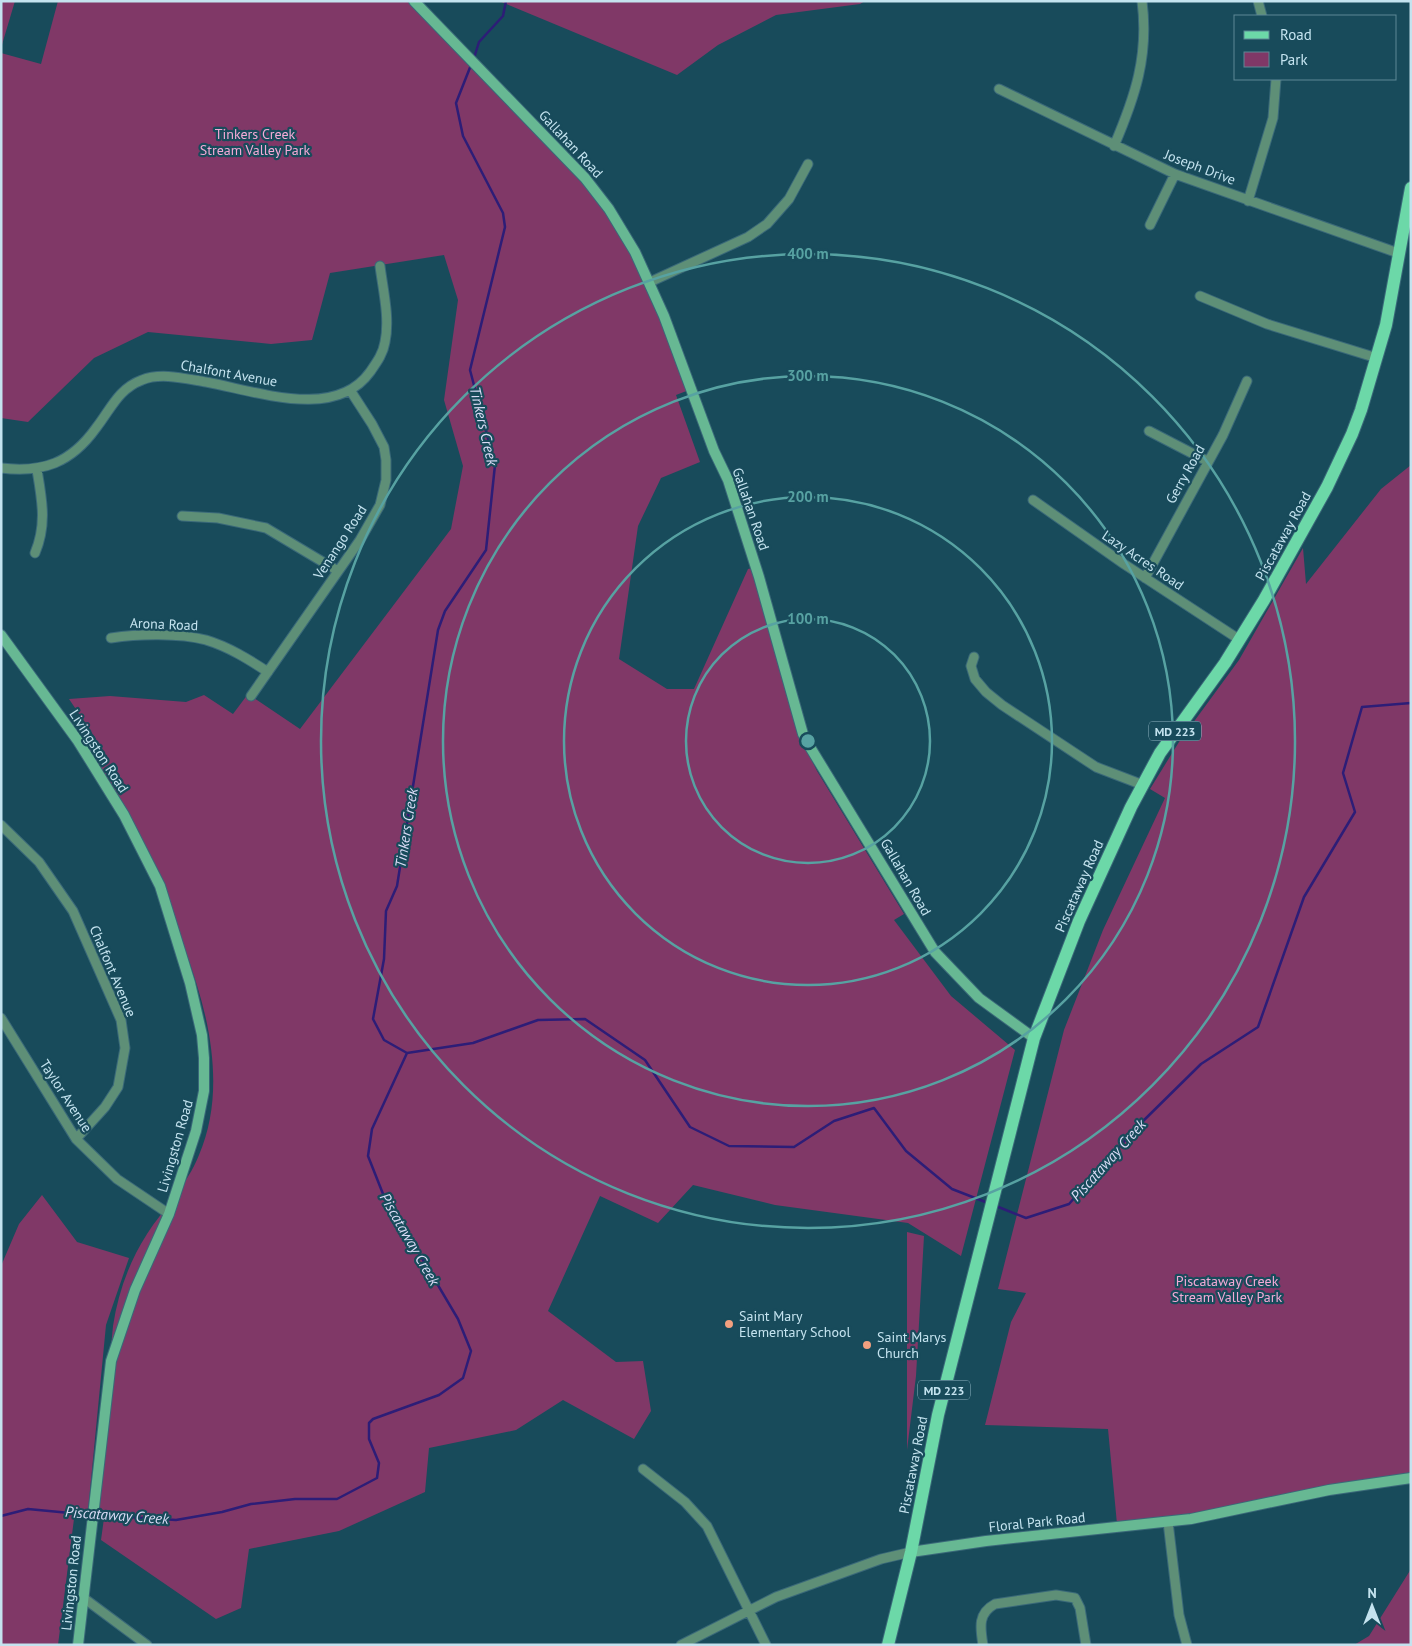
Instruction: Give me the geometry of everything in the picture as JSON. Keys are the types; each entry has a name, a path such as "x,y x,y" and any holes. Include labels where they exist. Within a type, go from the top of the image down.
{"main road":[{"name":"Piscataway Road","path":"888,1645 911,1552 938,1415 1034,1038 1079,921 1143,785 1169,740 1240,640 1327,487 1361,410 1377,358 1386,325 1411,188"}],"street":[{"name":"Gallahan Road","path":"414,1 562,152 599,196 622,229 650,282 714,451 728,480 759,577 803,734 935,952 953,974 979,998 1034,1038"},
{"path":"1114,146 1133,102 1141,70 1144,43 1142,1"},
{"path":"1258,1 1262,15"},
{"path":"1248,200 1273,118 1276,80"},
{"name":"Joseph Drive","path":"999,89 1175,174 1398,253"},
{"path":"650,282 748,237 767,224 788,199 808,164"},
{"path":"1150,225 1175,174"},
{"name":"Chalfont Avenue","path":"1,468 25,471 37,470 71,454 96,428 118,396 128,387 144,379 162,377 189,379 303,399 324,400 350,390 357,386 367,375 380,357 385,342 385,306 380,266"},
{"path":"1200,296 1267,324 1377,358"},
{"name":"Gerry Road","path":"1145,578 1207,461 1223,435 1247,381"},
{"name":"Venango Road","path":"251,696 377,513 386,480 384,447 350,390"},
{"path":"1149,431 1207,461"},
{"path":"35,553 41,536 44,516 37,470"},
{"name":"Lazy Acres Road","path":"1033,500 1145,578 1240,640"},
{"path":"182,516 218,518 266,528 338,571"},
{"name":"Livingston Road","path":"1,635 78,741 132,830 160,886 190,983 202,1035 204,1092 196,1131 169,1214 135,1290 111,1361 91,1521 85,1599 78,1645"},
{"name":"Arona Road","path":"111,638 130,635 205,640 230,649 268,672"},
{"path":"974,657 971,666 975,679 986,692 1002,705 1096,767 1143,785"},
{"name":"Chalfont Avenue","path":"1,824 39,862 66,899 90,946 121,1020 125,1048 118,1087 105,1107 76,1139"},
{"name":"Taylor Avenue","path":"1,1018 76,1139 117,1178 169,1214"},
{"path":"643,1469 685,1502 704,1521 749,1609 750,1618 766,1645"},
{"name":"Floral Park Road","path":"681,1645 749,1609 808,1584 881,1559 911,1552 1052,1533 1168,1522 1217,1515 1329,1490 1411,1478"},
{"path":"1168,1522 1179,1615 1187,1645"},
{"path":"983,1645 982,1615 986,1608 995,1604 1056,1595 1075,1598 1080,1608 1086,1645"},
{"path":"85,1599 147,1645"}],"green space":[{"path":"1,1 15,1 1,48"},
{"name":"Tinkers Creek Stream Valley Park","path":"58,1 416,1 601,202 609,218 638,259 689,390 676,395 700,462 661,478 638,526 619,659 667,689 694,689 748,569 752,568 789,704 803,743 817,771 904,914 894,920 951,996 1015,1050 961,1256 908,1223 775,1205 693,1185 658,1223 600,1196 548,1311 616,1362 643,1361 651,1411 634,1439 563,1400 516,1430 429,1448 425,1492 339,1531 249,1549 241,1608 216,1619 101,1540 105,1511 96,1506 113,1326 118,1302 125,1278 141,1245 182,1186 199,1155 212,1106 212,1054 201,999 183,944 159,889 84,744 96,739 69,699 110,696 186,702 204,695 233,714 248,694 300,729 451,529 463,466 444,400 458,300 444,255 330,273 312,340 271,344 148,332 94,358 28,422 1,418 1,53 41,64"},
{"path":"499,1 865,1 860,4 776,15 718,45 677,75"},
{"name":"Piscataway Creek Stream Valley Park","path":"1411,465 1411,1477 1243,1507 1117,1524 1108,1429 985,1425 1011,1322 1026,1293 998,1289 1064,1030 1103,930 1165,798 1150,789 1179,742 1239,660 1303,548 1306,584 1381,489"},
{"path":"42,1195 77,1242 129,1258 106,1325 88,1511 75,1511 58,1645 1,1645 1,1266 19,1224"},
{"path":"907,1232 924,1236 916,1376 907,1450"},
{"path":"1411,1569 1411,1645 1354,1645 1369,1636"}],"waterway":[{"name":"Tinkers Creek","path":"474,58 479,42 503,16 506,1"},
{"name":"Tinkers Creek","path":"407,1053 384,1040 373,1019 384,959 386,911 397,886 438,630 445,611 486,550 495,465 470,370 505,227 503,213 463,136 456,103 471,65"},
{"name":"Piscataway Creek","path":"996,1206 1026,1218 1069,1204 1136,1128 1201,1064 1258,1027 1304,897 1355,812 1343,773 1362,707 1411,703"},
{"name":"Piscataway Creek","path":"407,1053 473,1043 538,1020 585,1019 645,1060 690,1127 729,1146 794,1147 834,1121 874,1108 906,1151 952,1189 988,1203"},
{"name":"Piscataway Creek","path":"97,1515 176,1520 222,1512 251,1504 295,1499 337,1499 377,1478 379,1463 369,1439 369,1423 373,1419 439,1395 463,1378 471,1351 458,1319 413,1243 387,1204 368,1156 372,1129 407,1053"},
{"name":"Piscataway Creek","path":"1,1516 28,1509 91,1515"}],"place":[{"name":"Saint Mary Elementary School","path":"729,1324"},
{"name":"Saint Marys Church","path":"867,1345"}]}
